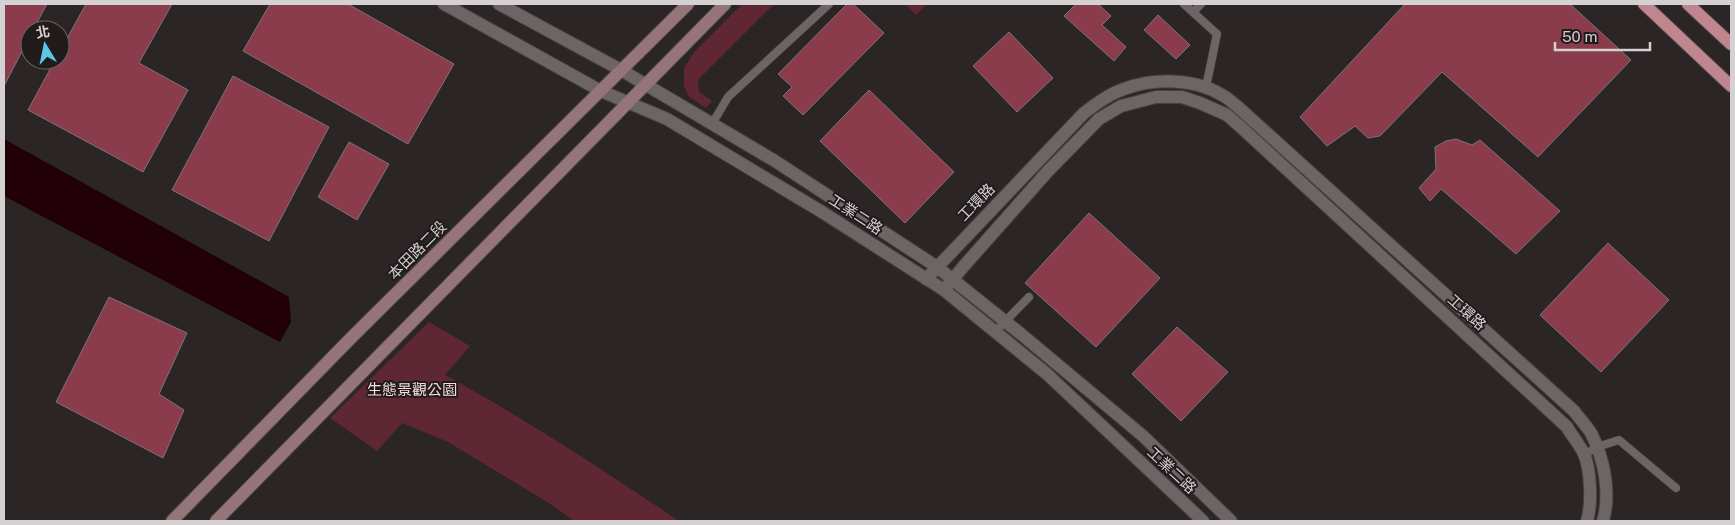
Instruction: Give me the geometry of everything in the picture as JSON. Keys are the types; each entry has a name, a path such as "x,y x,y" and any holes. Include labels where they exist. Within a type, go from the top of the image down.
{"main road":[{"path":"1644,4 1731,86"},
{"path":"1688,4 1731,44"}],"street":[{"name":"工業二路","path":"444,4 600,91 667,119 818,210 944,290 1047,374 1203,521"},
{"name":"工業二路","path":"499,4 620,70 775,161 937,267 1144,436 1231,521"},
{"name":"本田路二段","path":"172,521 351,338 688,4"},
{"path":"216,521 725,4"},
{"name":"工環路","path":"926,279 1084,113 1102,100 1123,89 1144,84 1186,82 1206,88 1222,95 1238,107 1578,416 1590,432 1601,457 1605,483 1605,514 1603,521"},
{"path":"1200,103 1206,88"},
{"name":"工環路","path":"944,290 1061,158 1099,119 1121,106 1156,97 1182,97 1200,103 1226,115 1566,426 1584,455 1590,485 1587,521"},
{"path":"1050,148 1061,158"},
{"path":"818,210 828,196"},
{"path":"1329,208 1338,197"},
{"path":"1371,246 1381,236"},
{"path":"1418,289 1427,278"},
{"path":"1494,359 1504,347"},
{"path":"1566,426 1578,416"},
{"path":"1158,479 1174,466"}],"lane":[{"path":"712,124 728,97 829,4"},
{"path":"1184,4 1217,34 1206,88"},
{"path":"1193,12 1201,4"},
{"path":"995,332 1029,297"},
{"path":"1584,455 1597,447 1618,440 1676,488"}],"green space":[{"path":"742,4 774,4 698,80 699,92 712,101 706,108 688,96 684,86 684,68 695,51"},
{"path":"905,4 927,4 916,15"},
{"name":"生態景觀公園","path":"429,322 470,346 445,375 535,427 679,521 574,521 552,505 448,442 402,423 377,451 330,418"}],"shaded area":[{"path":"4,139 289,297 291,322 280,342 4,196"}],"building":[{"path":"4,4 47,4 38,20 20,20 20,55 4,86"},
{"path":"86,4 172,4 139,63 188,90 143,172 28,110 50,70 70,70 70,33"},
{"path":"270,4 348,4 454,64 408,144 243,51"},
{"path":"847,4 853,4 884,33 803,115 783,96 792,87 778,74"},
{"path":"1076,4 1098,4 1111,16 1102,25 1126,47 1114,61 1064,16"},
{"path":"1405,4 1570,4 1631,60 1538,157 1442,72 1380,136 1368,138 1355,126 1327,146 1300,117"},
{"path":"1158,15 1190,45 1176,59 1144,30"},
{"path":"1009,32 1053,78 1017,112 973,66"},
{"path":"233,76 329,127 269,241 172,190"},
{"path":"869,90 954,172 905,223 820,141"},
{"path":"1456,139 1472,145 1480,140 1560,211 1516,254 1441,189 1430,201 1419,188 1436,169 1435,147 1446,141"},
{"path":"349,142 389,164 357,220 318,197"},
{"path":"1089,213 1160,278 1096,347 1025,283"},
{"path":"1608,243 1669,300 1601,372 1540,315"},
{"path":"109,297 187,333 159,394 184,410 163,458 56,402"},
{"path":"1177,327 1228,372 1181,421 1132,374"}]}
